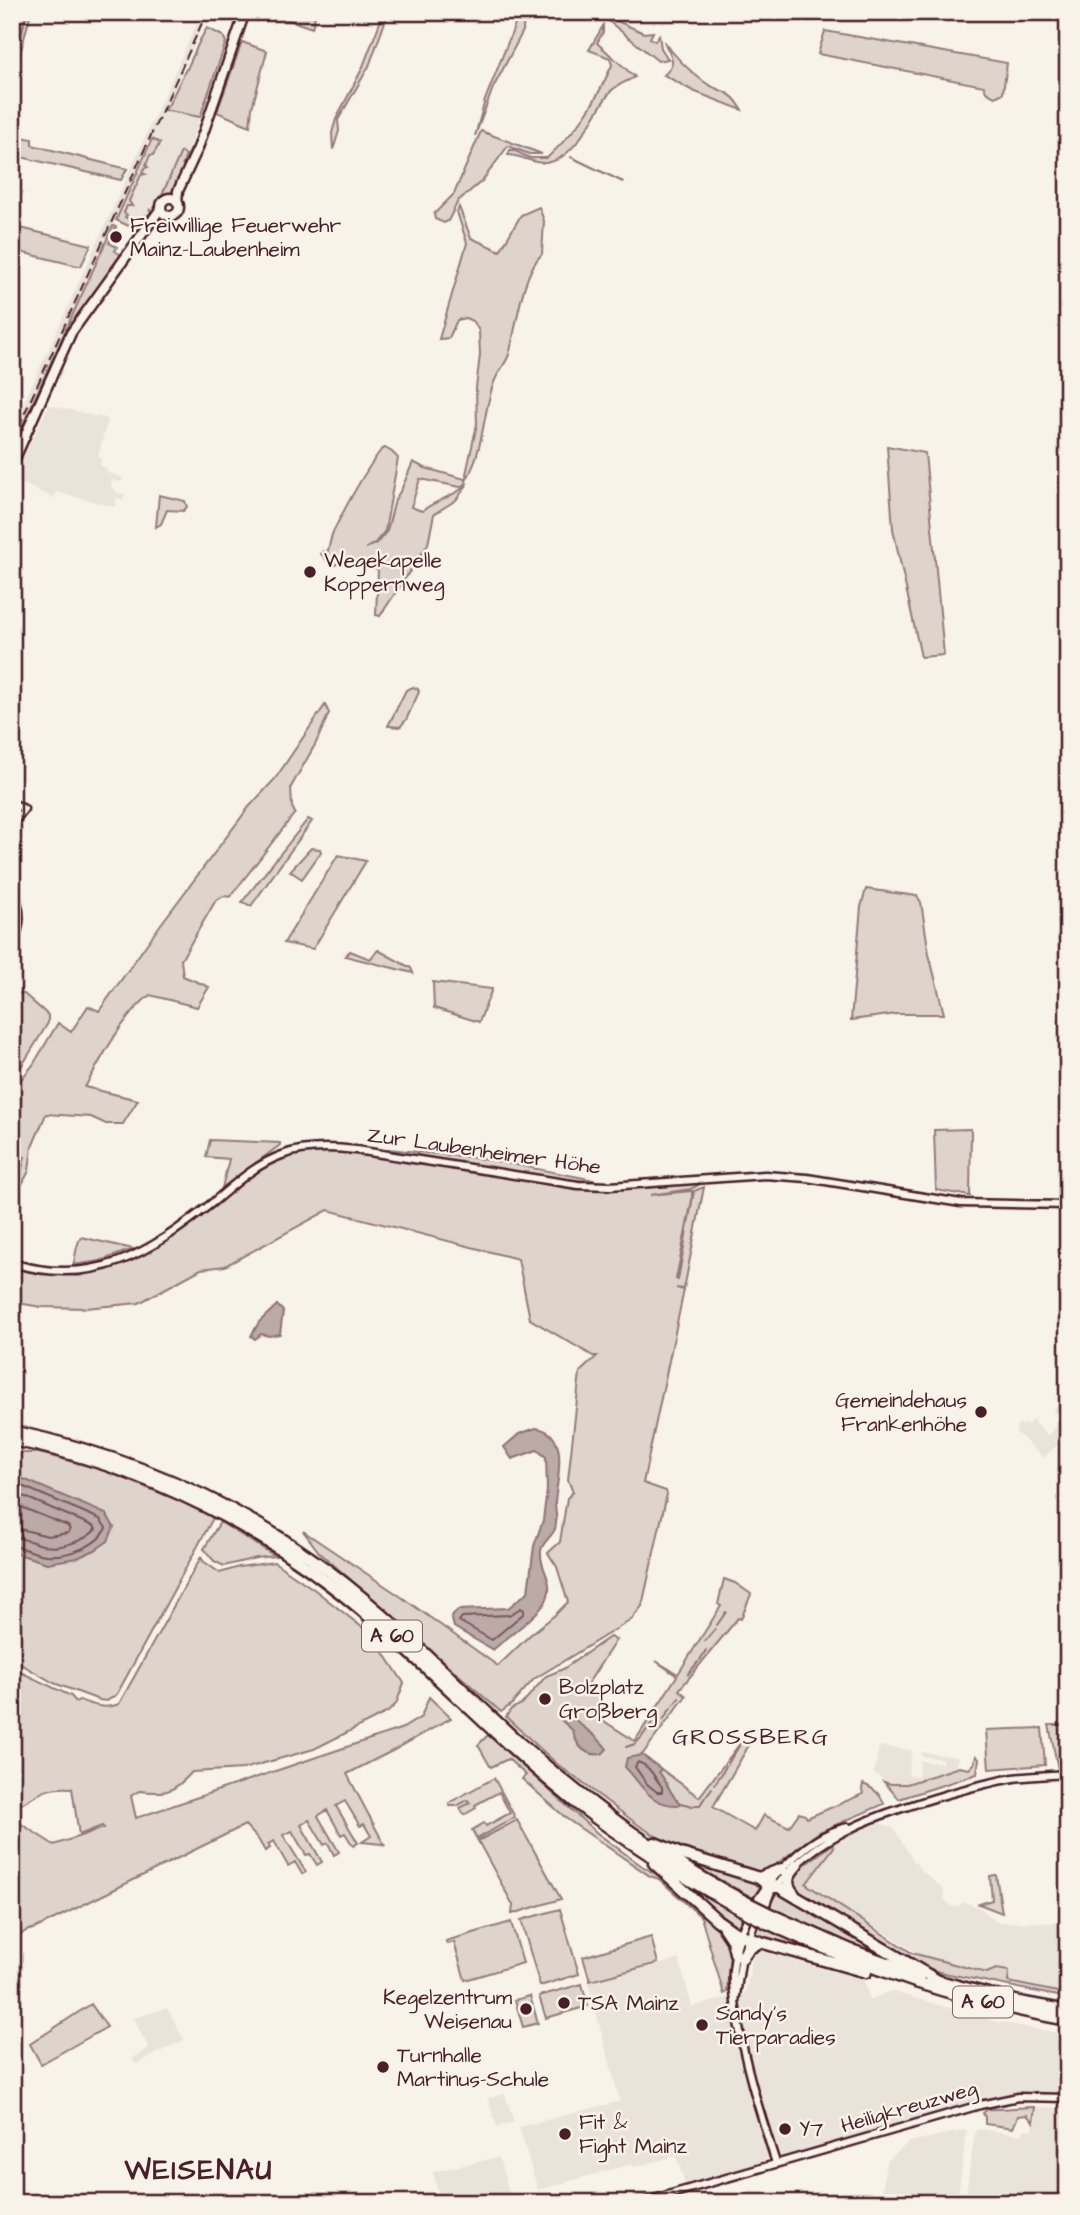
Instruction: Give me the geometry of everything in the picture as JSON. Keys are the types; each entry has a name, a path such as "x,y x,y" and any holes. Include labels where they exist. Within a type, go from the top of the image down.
{"highway":[{"name":"A 60","path":"12,1431 108,1456 160,1475 303,1553 341,1581 410,1640 548,1767 627,1829 742,1905"},
{"name":"A 60","path":"12,1440 127,1472 222,1509 346,1597 562,1791 648,1854 843,1957 913,1983 978,2001 1068,2020"},
{"name":"A 60","path":"12,1449 44,1447"},
{"path":"627,1829 681,1854 759,1878 800,1899 940,1982"},
{"path":"648,1854 655,1864 717,1920 744,1937 913,1983"},
{"path":"797,1865 788,1882 800,1899"},
{"path":"759,1878 782,1869"},
{"path":"764,1904 772,1886"},
{"name":"A 60","path":"769,1919 940,1982 1068,2011"},
{"path":"717,1920 732,1940 739,1956 760,1942"}],"main road":[{"path":"12,466 76,328 93,300 164,211 163,202 173,200 178,191 198,148 245,12"},
{"path":"164,211 173,215 176,213 179,207 173,200"}],"street":[{"path":"12,803 24,809 13,821"},
{"path":"12,887 19,903 20,916 12,950"},
{"name":"Zur Laubenheimer Höhe","path":"12,1263 44,1270 80,1272 120,1261 147,1249 170,1234 260,1165 282,1154 321,1147 356,1150 578,1185 610,1186 765,1175 807,1178 961,1203 1068,1205"},
{"path":"772,1886 782,1869 795,1857 835,1830 987,1783 1068,1774"},
{"path":"776,2164 743,2054 732,1977 751,1911 789,1871 820,1846 853,1826"},
{"path":"744,1937 764,1904"},
{"name":"Heiligkreuzweg","path":"640,2203 979,2105 1018,2097 1068,2098"}],"shaded area":[{"path":"12,12 31,12 12,84"},
{"path":"202,12 209,12 165,110 200,117 189,149 166,197 139,235 138,230 115,220 12,447 12,429"},
{"path":"265,12 316,12 312,28"},
{"path":"384,12 386,19 369,66 338,120 339,131 333,150 332,133 336,119 362,69"},
{"path":"520,12 524,12 523,31 493,88 475,136 485,100"},
{"path":"608,17 644,33 653,32 650,38 655,41 659,35 661,48 668,59 658,61 607,20"},
{"path":"603,26 597,43 635,77 611,91 583,134 557,160 541,163 508,155 510,150 513,150 530,158 547,158 585,115 612,65 610,58 589,50"},
{"path":"207,28 223,36 226,42 200,117 164,110 168,106"},
{"path":"825,31 1007,63 1003,93 995,97 986,92 984,86 818,54"},
{"path":"664,41 692,72 709,85 734,98 742,110 693,91 664,75 672,63"},
{"path":"242,42 267,51 250,126 217,112"},
{"path":"481,131 542,154 529,154 508,146 482,181 458,201 448,221 444,223 435,219 434,214 454,194"},
{"path":"12,135 32,139 32,145 127,169 121,180 12,155"},
{"path":"152,139 160,143 153,155 150,155 146,165 148,167 142,173 145,174 141,175 129,201 132,206 127,206 124,213 127,215 125,217 130,220 132,218 137,225 151,212 149,209 153,212 139,231 116,220"},
{"path":"191,149 171,194 166,198 161,197 181,152 186,155 182,166"},
{"path":"459,207 471,238 500,251 521,215 539,207 544,221 542,254 525,286 509,355 493,385 480,444 467,479 477,424 479,331 474,322 466,318 457,320 449,338 439,339 467,243 457,212"},
{"path":"12,226 91,245 81,266 78,266 12,250"},
{"path":"113,226 116,227 109,243 117,247 115,251 124,257 91,300 12,460 13,446"},
{"path":"49,405 108,419 98,456 101,458 100,466 107,468 106,472 123,478 122,482 112,480 111,487 125,494 123,500 117,498 115,507 56,492 54,498 12,479"},
{"path":"887,446 925,453 944,655 921,657 893,529"},
{"path":"385,448 398,458 385,531 375,543 366,548 377,543 387,531 395,500 413,462 465,479 467,483 460,487 420,479 411,507 422,511 467,485 456,500 434,514 428,544 380,616 376,615 378,569 339,563 332,566 321,554 323,551 327,553 333,532 349,500 374,460"},
{"path":"159,495 185,501 187,507 183,511 167,510 161,524 156,527"},
{"path":"413,687 419,692 406,720 400,727 388,726 406,690"},
{"path":"325,705 329,713 316,743 291,787 295,813 230,897 224,896 216,900 181,960 183,976 209,987 197,1007 150,995 130,1015 114,1038 85,1087 138,1100 123,1124 106,1124 91,1117 46,1114 32,1147 29,1171 20,1188 12,1227 12,1206 25,1157 16,1154 12,1167 12,1108 18,1106 21,1099 13,1089 33,1065 58,1023 71,1032 88,1006 99,1011 249,807 275,779"},
{"path":"308,819 312,821 251,906 242,902"},
{"path":"311,848 320,849 321,852 302,879 290,871"},
{"path":"338,855 366,861 313,949 284,943"},
{"path":"866,889 917,896 921,902 929,954 944,1014 897,1014 851,1020 861,907"},
{"path":"378,950 411,968 413,973 345,956 350,951 370,959"},
{"path":"433,982 492,989 479,1022 434,1008"},
{"path":"18,993 24,994 48,1015 48,1023 12,1082 12,1006"},
{"path":"971,1129 970,1196 936,1190 934,1130"},
{"path":"210,1140 280,1145 222,1188 229,1159 206,1157"},
{"path":"388,1149 486,1159 602,1183 422,1159"},
{"path":"320,1150 335,1150 573,1188 624,1189 704,1182 691,1189 650,1195 692,1191 676,1279 678,1280 694,1191 704,1187 684,1289 676,1288 684,1290 643,1483 666,1491 667,1494 642,1606 631,1620 534,1679 512,1704 501,1712 319,1552 303,1531 498,1666 568,1602 557,1567 548,1553 560,1542 567,1498 573,1492 568,1480 580,1372 597,1356 530,1319 518,1259 328,1210 225,1266 201,1269 139,1303 86,1308 41,1307 12,1302 12,1267 36,1273 79,1276 122,1263 145,1253 246,1177 279,1158"},
{"path":"81,1237 133,1249 100,1261 73,1265"},
{"path":"1068,1406 1068,1439 1059,1442 1053,1439 1058,1444 1044,1458 1016,1432 1016,1428 1019,1423 1027,1426 1033,1419 1048,1435 1058,1424 1053,1408"},
{"path":"39,1453 103,1470 200,1509 213,1518 117,1694 107,1701 54,1683 12,1659 12,1552 47,1563 15,1491 12,1496 12,1456"},
{"path":"220,1522 275,1556 224,1566 214,1561 204,1549"},
{"path":"201,1557 220,1573 274,1562 315,1590 373,1636 404,1683 396,1704 388,1712 314,1749 243,1769 192,1772 168,1791 139,1791 131,1796 136,1818 403,1728 421,1717 429,1697 451,1718 347,1774 385,1846 362,1842 371,1836 364,1824 360,1826 345,1801 336,1806 358,1843 353,1846 345,1833 341,1835 327,1810 318,1816 339,1852 334,1855 328,1843 324,1845 309,1820 301,1825 322,1862 317,1865 310,1854 306,1855 292,1831 283,1835 306,1872 302,1874 295,1862 288,1866 274,1841 268,1844 270,1848 265,1851 245,1825 12,1940 12,1818 54,1845 104,1828 102,1826 79,1835 72,1788 49,1790 18,1806 12,1804 12,1668 71,1696 76,1702 79,1700 104,1707 119,1704"},
{"path":"724,1579 751,1594 741,1619 738,1618 679,1690 686,1696 642,1755 699,1797 742,1741 749,1745 713,1807 755,1831 764,1815 789,1827 799,1813 807,1818 863,1794 863,1784 876,1792 884,1804 819,1832 762,1875 674,1848 557,1764 506,1717 511,1709 522,1704 546,1676 563,1669 610,1637 616,1640 585,1688 602,1699 593,1714 635,1741 677,1676 656,1661 678,1674 721,1606 718,1604"},
{"path":"1049,1725 1068,1725 1068,1768 1058,1769"},
{"path":"1042,1728 1045,1765 989,1769 986,1730"},
{"path":"488,1735 597,1833 662,1878 729,1937 727,1992 724,1994 701,1917 659,1879 650,1876 567,1819 522,1779 526,1775 508,1759 491,1767 478,1745"},
{"path":"879,1746 912,1750 908,1775 918,1776 920,1761 942,1763 942,1759 921,1756 922,1752 958,1757 956,1769 907,1784 891,1785 874,1773"},
{"path":"976,1756 979,1759 977,1774 899,1799 884,1782 907,1784 959,1767 969,1769"},
{"path":"494,1778 515,1817 477,1839 472,1830 510,1813 499,1792 475,1805 476,1808 464,1815 460,1808 470,1803 468,1800 457,1806 450,1806 449,1803"},
{"path":"517,1820 561,1899 512,1914 513,1905 478,1841"},
{"path":"879,1823 893,1827 921,1870 944,1890 944,1899 953,1907 964,1902 980,1908 997,1922 1068,1923 1068,1994 942,1968 805,1884 836,1843"},
{"path":"833,1844 834,1847 806,1884 912,1953 987,1973 996,1969 1009,1971 1008,1982 1068,1994 1068,1998 939,1972 915,1963 795,1892 792,1877 795,1872"},
{"path":"685,1859 755,1879 761,1887 753,1898"},
{"path":"996,1875 1002,1913 979,1904 992,1900 990,1876"},
{"path":"675,1878 743,1917 735,1930"},
{"path":"778,1892 904,1964 774,1910 768,1905"},
{"path":"560,1909 579,1974 540,1986 521,1920"},
{"path":"511,1922 523,1963 465,1980 454,1942 447,1944 446,1941"},
{"path":"758,1925 836,1960 753,1935"},
{"path":"651,1937 658,1963 590,1981 583,1957"},
{"path":"759,1950 864,1980 870,2000 890,1991 998,2022 1068,2035 1068,2094 1025,2093 975,2102 782,2158 767,2158 765,2161 686,2186 676,2156 634,2167 632,2164 538,2190 519,2127 620,2101 588,1983 679,1959 692,2007 745,1993 753,1957"},
{"name":"TSA Mainz","path":"582,1984 588,2006 546,2018 539,1996"},
{"name":"Kegelzentrum Weisenau","path":"530,1996 538,2023 523,2027 515,2000"},
{"path":"91,2004 107,2027 41,2064 30,2044"},
{"path":"167,2008 184,2040 135,2064 132,2058 149,2048 133,2018"},
{"path":"505,2094 514,2122 497,2127 488,2098"},
{"path":"1035,2107 1068,2108 1068,2203 1029,2203 1027,2200 966,2192 975,2132 978,2129 1022,2135 1023,2129 1032,2130"},
{"path":"1035,2107 1033,2122 1027,2115 1018,2116 1013,2128 985,2124 983,2113 988,2109"},
{"path":"967,2130 957,2203 881,2203 886,2162 909,2142"},
{"path":"499,2157 512,2203 446,2203 437,2190 433,2172"}],"water":[{"path":"277,1305 283,1311 280,1334 261,1334 255,1339 251,1336 259,1322"},
{"path":"536,1428 554,1438 559,1458 556,1526 541,1551 548,1595 535,1614 493,1650 454,1627 451,1616 458,1610 508,1608 528,1592 534,1546 543,1520 547,1490 546,1457 537,1450 512,1459 504,1447 519,1434"},
{"path":"21,1478 106,1514 114,1527 108,1541 77,1558 47,1563 12,1552 12,1496 15,1481"},
{"path":"565,1709 604,1745 607,1749 602,1754 589,1753 580,1746 573,1731 559,1716"},
{"path":"642,1755 661,1769 659,1772 680,1803 678,1805 653,1798 625,1767 627,1758"}],"waterway":[{"path":"12,70 27,12"},
{"path":"571,157 623,182"},
{"path":"717,1625 726,1612"},
{"path":"705,1641 715,1629"},
{"path":"700,1660 706,1650"},
{"path":"688,1674 698,1662"},
{"path":"674,1705 679,1698"},
{"path":"663,1720 671,1708"},
{"path":"641,1738 653,1721"},
{"path":"626,1747 640,1739"},
{"path":"734,1754 739,1746"},
{"path":"728,1764 733,1755"},
{"path":"721,1775 726,1766"},
{"path":"715,1784 720,1776"},
{"path":"706,1796 712,1788"},
{"path":"695,1805 700,1805 705,1797"},
{"path":"680,1803 693,1806"}],"railway":[{"path":"12,441 207,12"}],"place":[{"name":"Freiwillige Feuerwehr Mainz-Laubenheim","path":"116,237"},
{"name":"Wegekapelle Koppernweg","path":"310,572"},
{"name":"Gemeindehaus Frankenhöhe","path":"981,1412"},
{"name":"Bolzplatz Großberg","path":"545,1699"},
{"name":"TSA Mainz","path":"564,2003"},
{"name":"Kegelzentrum Weisenau","path":"526,2009"},
{"name":"Sandy's Tierparadies","path":"702,2025"},
{"name":"Turnhalle Martinus-Schule","path":"383,2067"},
{"name":"Y7","path":"785,2129"},
{"name":"Fit & Fight Mainz","path":"565,2134"}],"district":[{"name":"GROSSBERG","path":"751,1737"},
{"name":"WEISENAU","path":"199,2170"}]}
